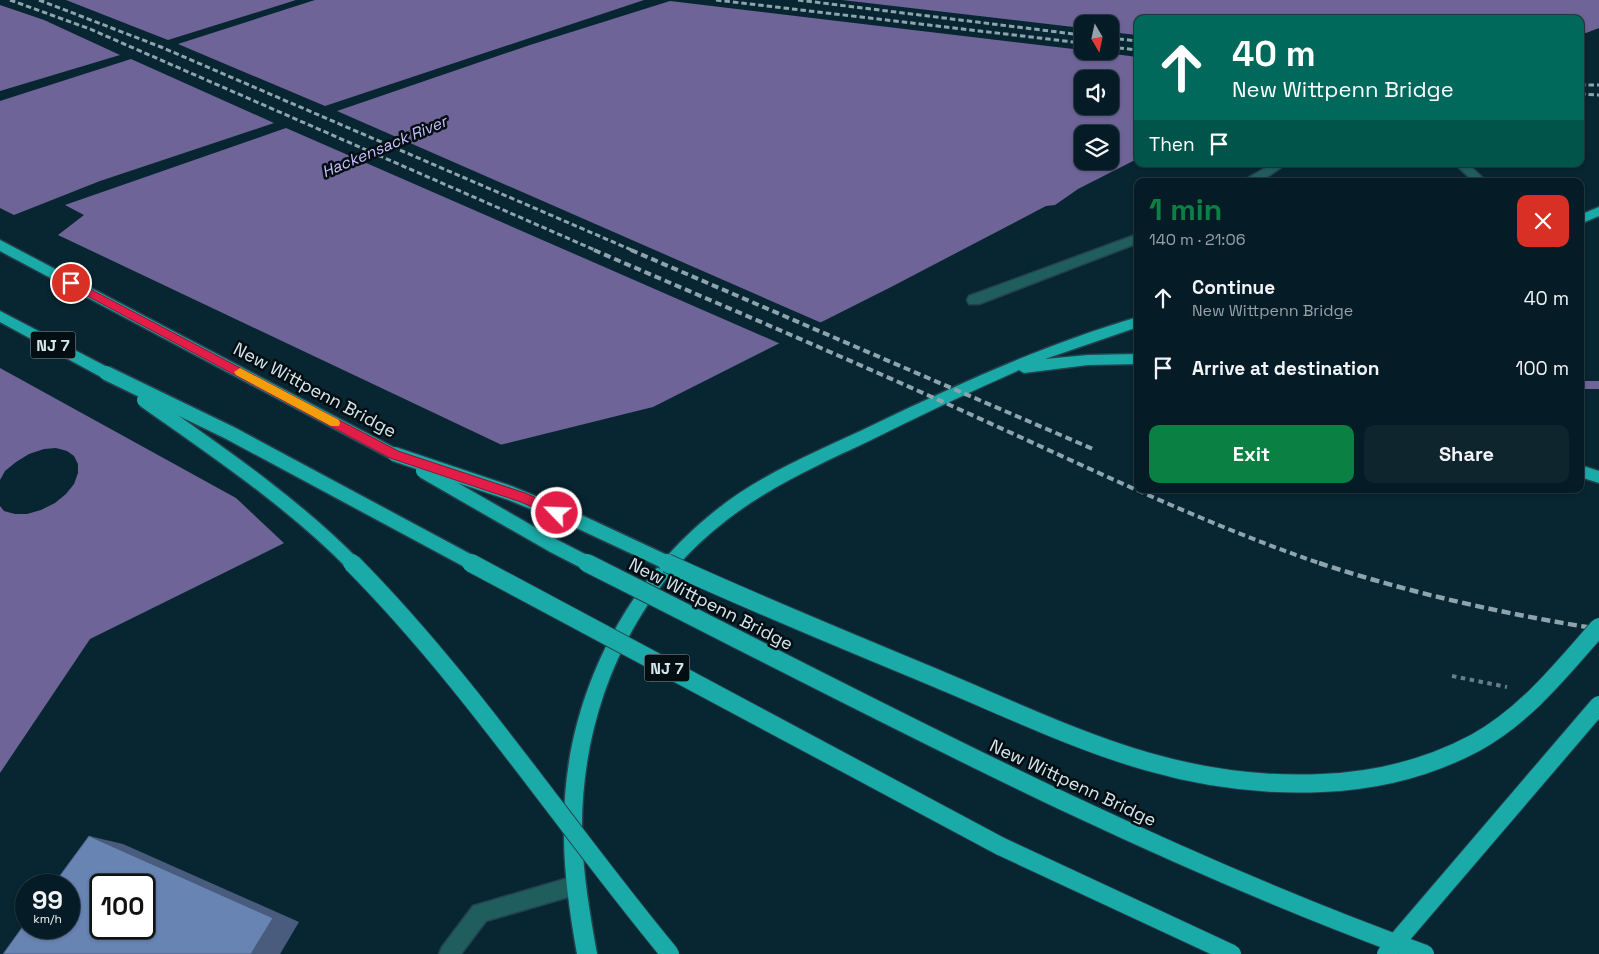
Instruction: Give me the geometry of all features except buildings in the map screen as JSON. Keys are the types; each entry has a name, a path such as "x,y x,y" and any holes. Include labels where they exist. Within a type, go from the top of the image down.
{"highway":[{"path":"1584,218 1599,211"},
{"name":"New Wittpenn Bridge","path":"0,246 394,454 552,545 1012,778 1088,814 1324,916 1425,954"},
{"name":"NJ 7","path":"0,316 106,373 230,433 976,833 1232,954"},
{"path":"587,954 575,886 573,813 582,737 603,666 619,633 656,580 698,534 742,500 790,473 1003,369 1076,341 1134,323"},
{"path":"1003,369 1080,360 1134,360"},
{"path":"106,373 245,472 321,535 369,580 431,649 670,954"},
{"path":"394,454 525,498 739,595 1069,735 1152,764 1206,776 1283,785 1322,784 1367,778 1427,764 1458,752 1510,721 1536,696 1599,627"},
{"path":"1584,472 1599,477"},
{"path":"1386,954 1599,705"}],"lane":[{"path":"1257,178 1275,167"},
{"path":"1464,167 1477,178"},
{"path":"974,300 1134,240"},
{"path":"449,954 480,913 575,886"}],"water":[{"name":"Hackensack River","path":"0,0 1599,0 1599,28 1586,33 1584,32 1584,15 1134,15 1134,161 1119,168 1119,125 1074,125 1074,170 1115,170 1078,189 1055,205 1046,206 893,286 653,407 464,454 90,639 0,773"}],"pier":[{"path":"0,0 66,0 168,40 296,0 315,0 178,44 325,106 644,0 842,0 1074,27 1074,49 670,1 530,45 337,111 824,324 783,345 286,128 65,205 84,215 58,235 504,446 464,456 286,545 236,498 0,368 0,208 14,215 100,181 274,123 131,59 0,101 0,91 120,55 44,20 0,5"},
{"path":"1119,33 1134,35 1134,57 1119,55"},
{"path":"56,448 67,451 74,456 78,464 78,473 74,484 66,494 55,503 27,514 15,514 4,511 0,506 0,480 5,471 29,454 44,449"}],"waterway":[{"path":"1584,385 1599,385"}],"railway":[{"path":"10,0 90,29 597,251"},
{"path":"39,0 161,47 634,251"},
{"path":"716,0 1074,42"},
{"path":"798,0 1074,34"},
{"path":"1119,39 1134,41"},
{"path":"1119,48 1134,50"},
{"path":"1584,85 1599,85"},
{"path":"1584,94 1599,95"},
{"path":"594,250 896,381 1134,488"},
{"path":"631,250 1093,449"},
{"path":"1145,493 1239,533 1321,564"},
{"path":"1321,564 1388,584 1458,602 1528,617 1599,629"}],"slow traffic":[{"path":"240,372 335,423"}],"route":[{"path":"71,283 394,454 525,498 557,513"}]}
